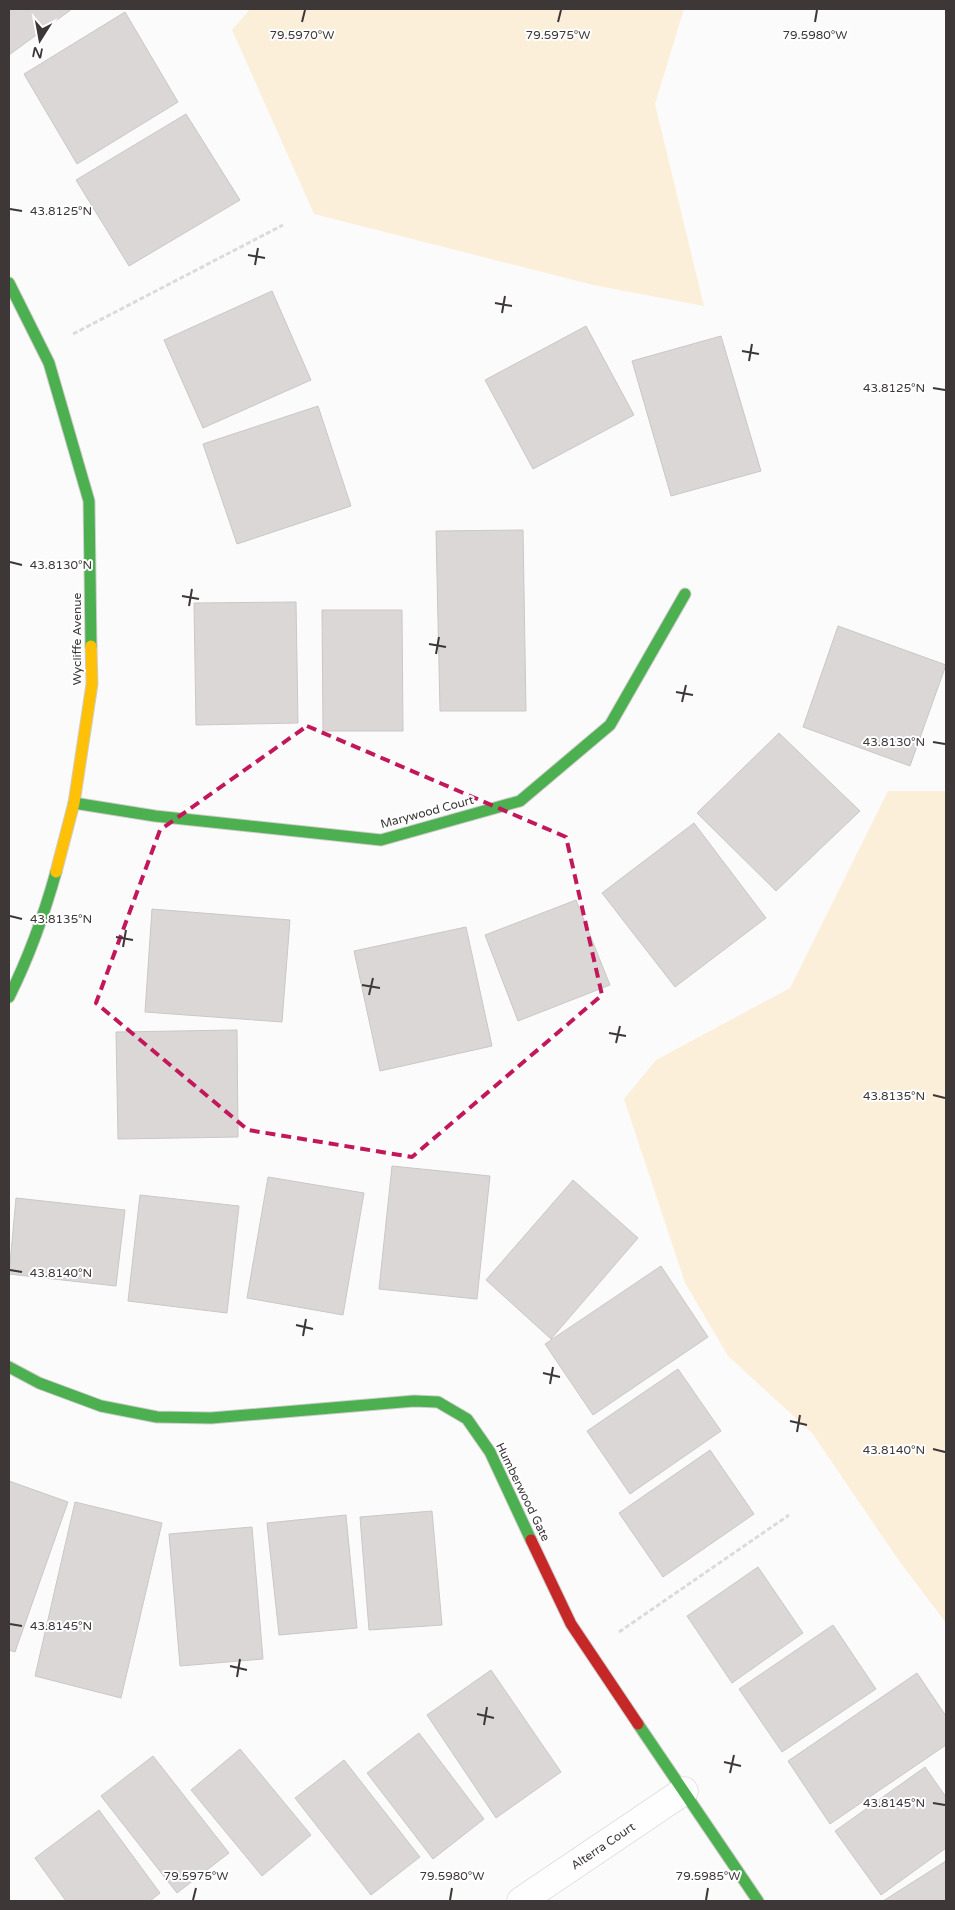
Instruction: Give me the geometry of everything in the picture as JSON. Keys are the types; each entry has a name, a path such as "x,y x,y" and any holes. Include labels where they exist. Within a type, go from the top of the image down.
{"street":[{"name":"Wycliffe Avenue","path":"9,283 49,363 89,501 92,684 74,803 65,843 46,908 24,966 9,997"},
{"name":"Marywood Court","path":"74,803 155,816 381,840 520,801 610,725 684,594"},
{"name":"Humberwood Gate","path":"9,1367 39,1383 101,1406 157,1417 211,1418 414,1401 438,1402 467,1419 490,1452 571,1624 758,1901"},
{"name":"Alterra Court","path":"521,1901 684,1791"}],"path":[{"path":"69,336 283,225"},
{"path":"614,1635 789,1515"}],"highlighted area":[{"path":"307,726 566,837 602,995 412,1157 248,1130 96,1003 160,830"}],"shaded area":[{"path":"250,9 684,9 655,104 704,306 593,285 314,214 232,30"},
{"path":"888,791 946,791 946,1623 897,1558 812,1433 728,1356 685,1283 624,1099 656,1060 790,988"}],"building":[{"path":"9,9 72,9 9,55"},
{"path":"125,12 178,102 77,164 24,74"},
{"path":"186,114 240,200 129,266 76,180"},
{"path":"272,291 311,380 203,428 164,340"},
{"path":"586,326 634,415 533,469 485,380"},
{"path":"721,336 761,471 671,496 632,361"},
{"path":"318,406 351,506 237,544 203,444"},
{"path":"523,530 526,711 440,711 436,531"},
{"path":"296,602 298,723 196,725 194,603"},
{"path":"322,610 402,610 403,731 323,731"},
{"path":"838,626 946,665 910,766 803,727"},
{"path":"779,733 860,811 776,891 697,813"},
{"path":"694,823 766,918 675,987 602,893"},
{"path":"576,900 610,985 518,1021 485,935"},
{"path":"152,909 290,920 282,1022 145,1012"},
{"path":"466,927 492,1046 380,1071 354,951"},
{"path":"237,1030 238,1137 118,1139 116,1032"},
{"path":"392,1166 490,1176 477,1299 379,1289"},
{"path":"268,1177 364,1193 343,1315 247,1298"},
{"path":"573,1180 638,1238 551,1339 486,1280"},
{"path":"140,1195 239,1206 227,1313 128,1301"},
{"path":"16,1198 125,1210 116,1286 9,1274"},
{"path":"661,1266 708,1337 593,1415 545,1344"},
{"path":"678,1369 721,1431 630,1494 587,1431"},
{"path":"710,1450 754,1514 663,1577 619,1513"},
{"path":"9,1481 68,1502 15,1652 9,1650"},
{"path":"75,1502 162,1523 121,1698 35,1676"},
{"path":"432,1511 442,1625 369,1630 360,1517"},
{"path":"346,1515 357,1628 279,1635 267,1523"},
{"path":"252,1527 263,1659 180,1666 169,1534"},
{"path":"758,1567 803,1633 732,1683 687,1616"},
{"path":"833,1625 876,1689 782,1752 739,1689"},
{"path":"491,1670 561,1772 496,1818 427,1715"},
{"path":"917,1673 946,1716 946,1745 830,1824 788,1761"},
{"path":"419,1733 484,1819 433,1859 367,1773"},
{"path":"240,1749 311,1835 262,1876 191,1790"},
{"path":"153,1756 229,1853 177,1893 101,1796"},
{"path":"344,1760 420,1857 371,1895 295,1798"},
{"path":"925,1767 946,1797 946,1848 881,1895 835,1831"},
{"path":"99,1810 160,1893 150,1901 66,1901 35,1858"},
{"path":"946,1861 946,1901 883,1901"}],"traffic: fast":[{"path":"9,283 49,363 89,501 91,646"},
{"path":"74,803 155,816 381,840 520,801 610,725 685,594"},
{"path":"9,997 36,936 56,872"},
{"path":"9,1367 39,1383 101,1406 157,1417 211,1418 414,1401 438,1402 467,1419 490,1452 531,1540"},
{"path":"638,1724 758,1901"}],"traffic: slow":[{"path":"56,872 74,803 92,684 91,646"}],"traffic: jam":[{"path":"531,1540 571,1624 638,1724"}]}
